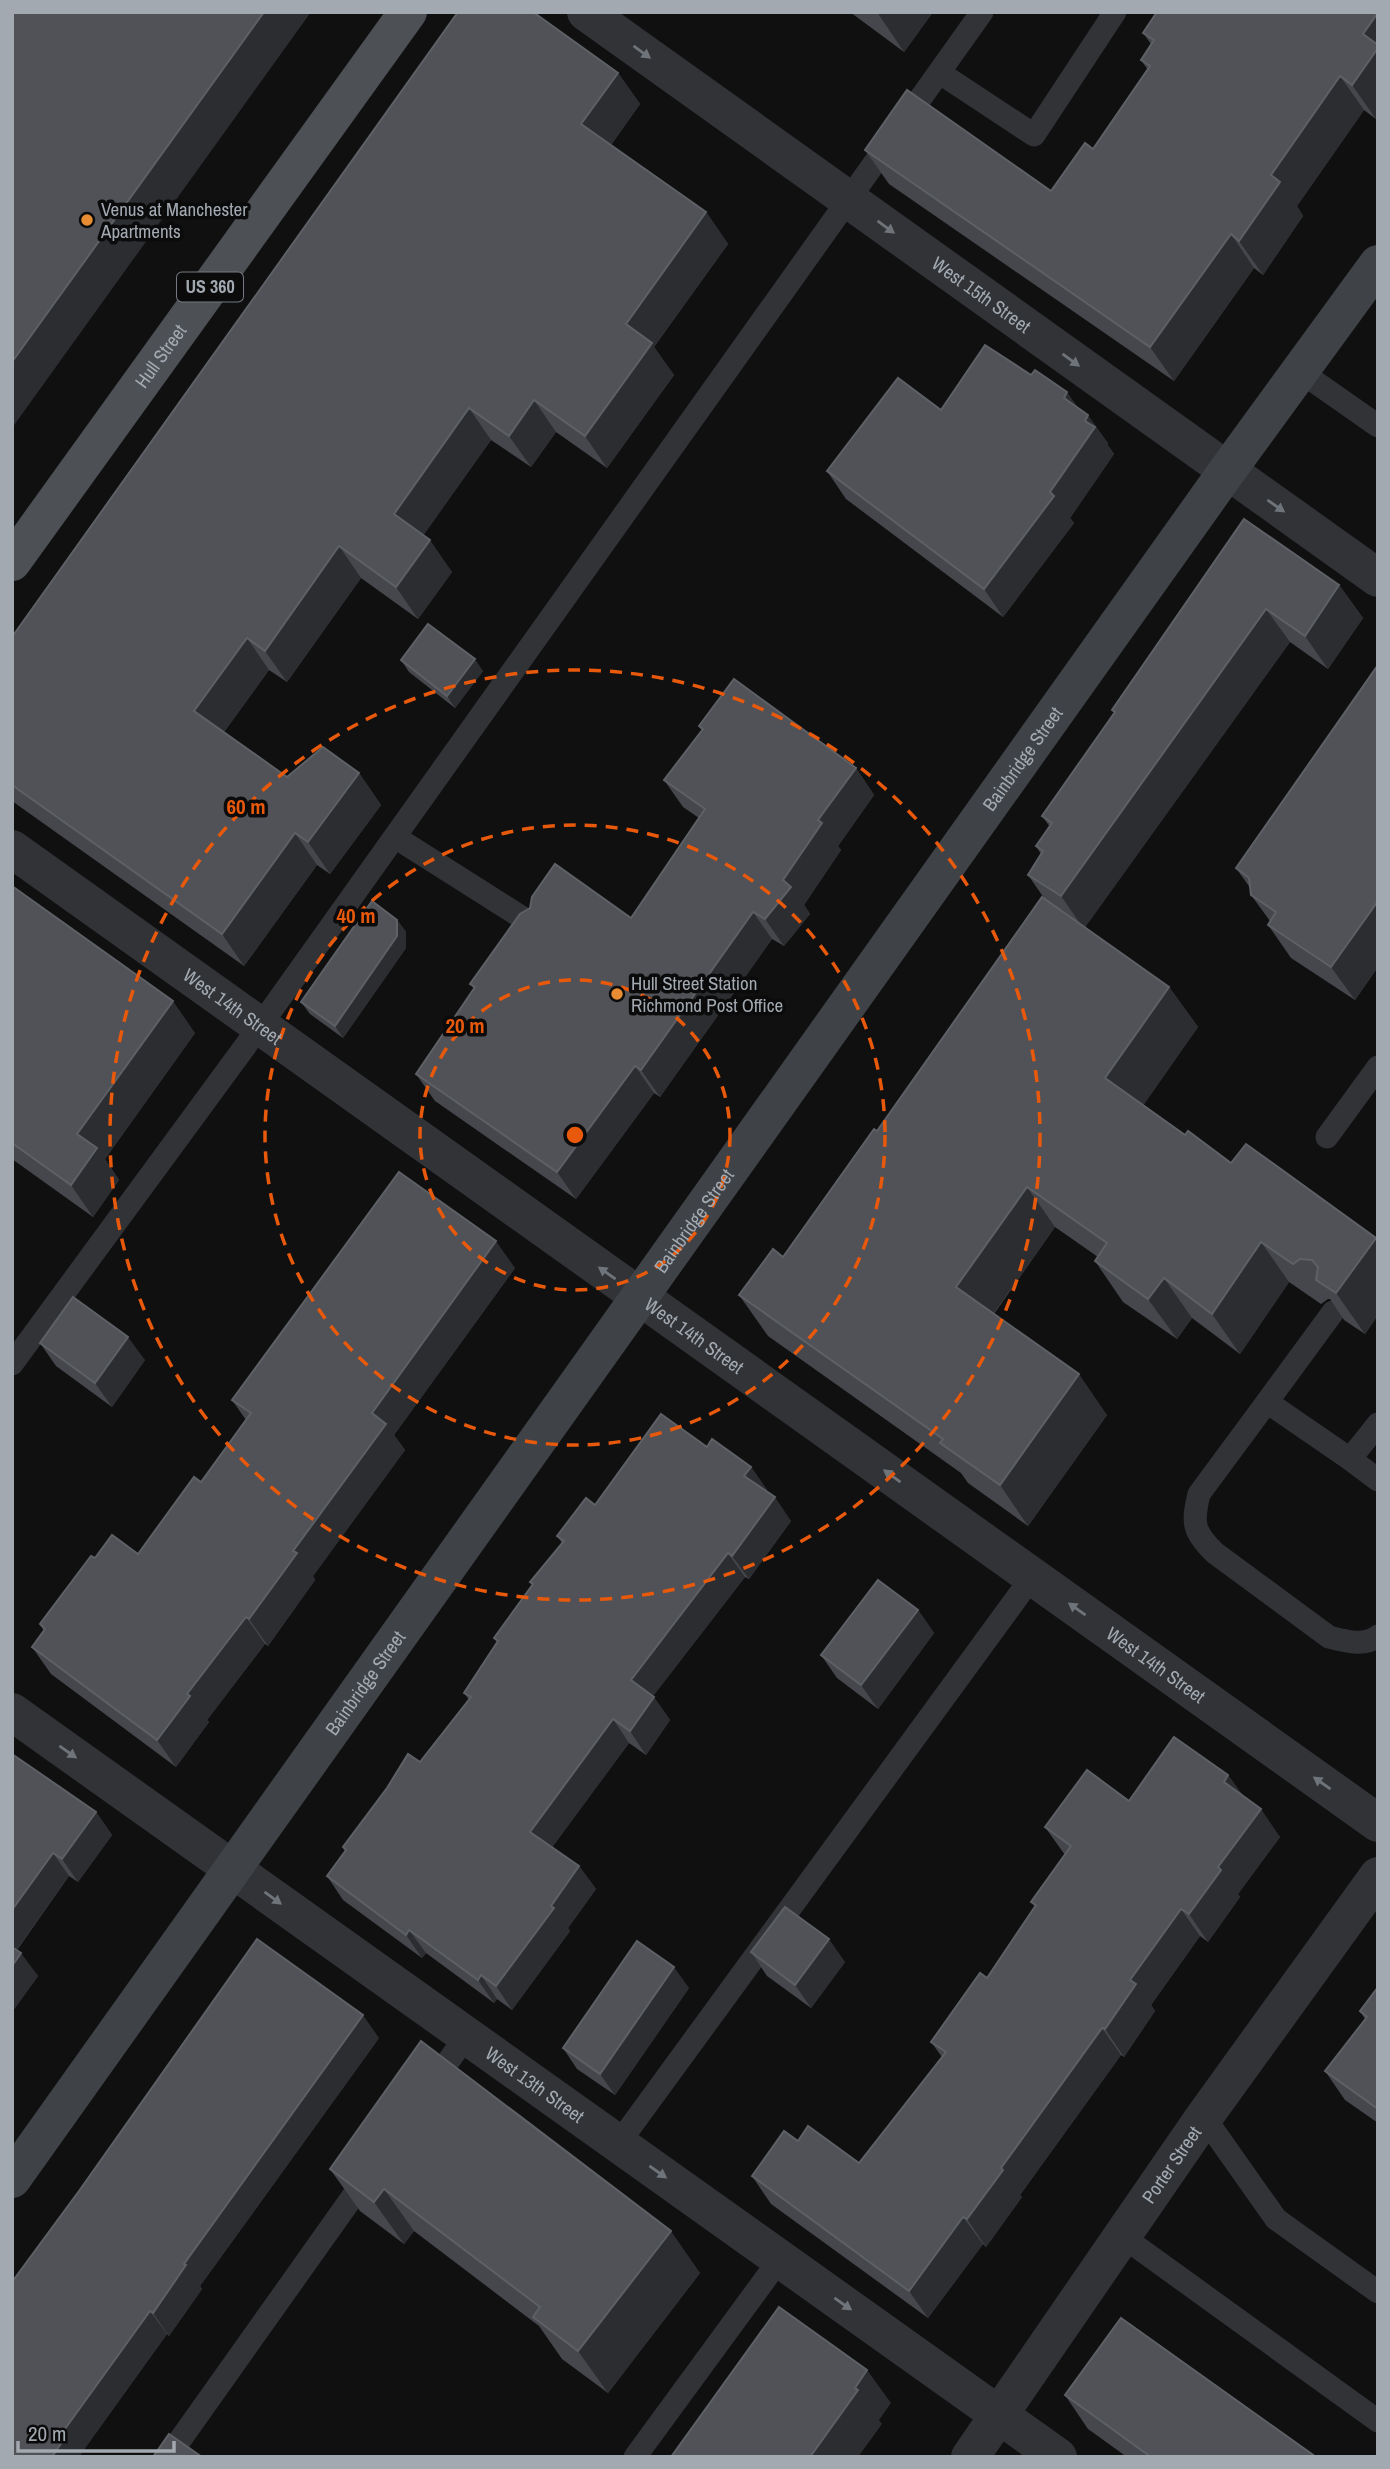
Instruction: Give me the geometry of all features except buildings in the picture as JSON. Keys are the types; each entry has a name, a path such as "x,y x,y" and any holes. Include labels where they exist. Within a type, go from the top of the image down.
{"main road":[{"name":"Hull Street","path":"12,562 408,12"}],"street":[{"name":"West 15th Street","path":"586,12 1378,578"},
{"name":"Bainbridge Street","path":"12,2179 1227,471 1378,264"},
{"name":"West 14th Street","path":"12,849 1378,1823"},
{"name":"West 13th Street","path":"12,1712 1058,2457"},
{"name":"Porter Street","path":"970,2457 1204,2117 1378,1876"}],"lane":[{"path":"12,1364 260,1026 982,12"},
{"path":"940,73 1034,135 1115,12"},
{"path":"1301,372 1378,426"},
{"path":"395,837 537,928"},
{"path":"1327,1137 1378,1067"},
{"path":"1333,1312 1199,1494 1195,1512 1198,1537 1215,1553 1329,1637 1351,1643 1373,1640 1378,1636"},
{"path":"1267,1402 1378,1480"},
{"path":"1350,1459 1378,1424"},
{"path":"618,2144 1032,1577"},
{"path":"418,2104 467,2035"},
{"path":"1204,2117 1276,2219 1378,2292"},
{"path":"169,2457 378,2161"},
{"path":"1122,2236 1378,2421"},
{"path":"635,2457 780,2259"}],"place":[{"name":"Venus at Manchester Apartments","path":"87,220"},
{"name":"Hull Street Station Richmond Post Office","path":"617,994"}]}
